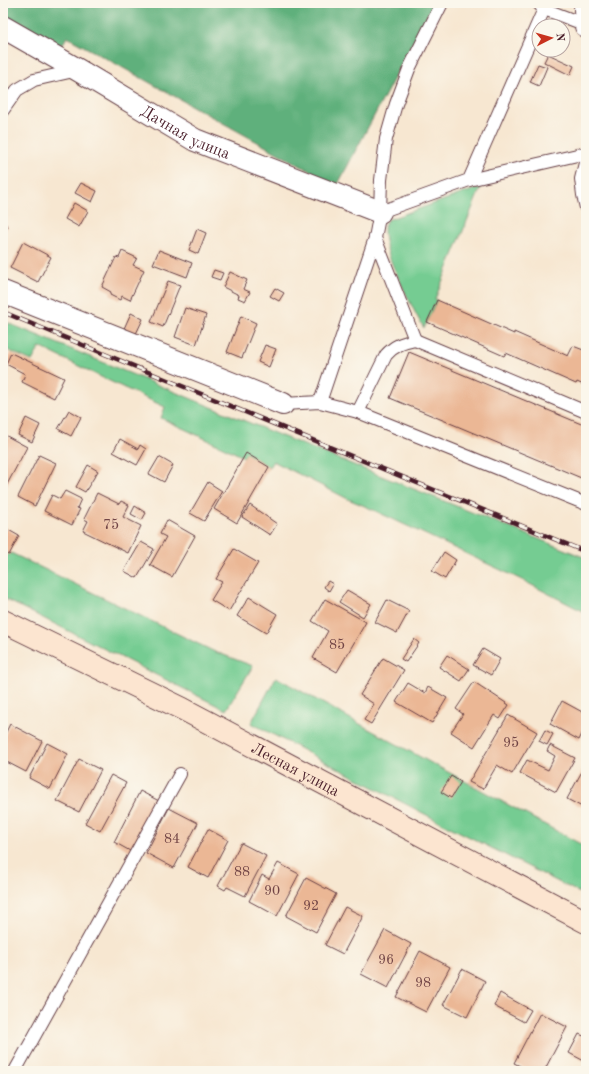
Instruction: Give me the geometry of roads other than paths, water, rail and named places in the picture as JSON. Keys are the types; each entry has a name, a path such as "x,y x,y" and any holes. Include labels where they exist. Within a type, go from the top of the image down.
{"street":[{"path":"586,3 586,25"},
{"name":"Дачная улица","path":"3,27 195,140 380,212"},
{"path":"3,292 283,404"},
{"name":"Лесная улица","path":"3,621 183,709 586,922"}],"lane":[{"path":"320,402 375,238 380,212 381,180 386,139 396,104 409,69 442,3"},
{"path":"469,180 541,6 586,25"},
{"path":"3,110 17,90 34,80 78,70"},
{"path":"380,212 469,180 586,153"},
{"path":"586,159 581,179 586,208"},
{"path":"375,238 415,340"},
{"path":"358,412 386,355 398,345 415,340 586,412"},
{"path":"283,404 320,402 358,412 586,504"},
{"path":"15,1071 180,774"}],"railway":[{"path":"3,312 586,552"}]}
